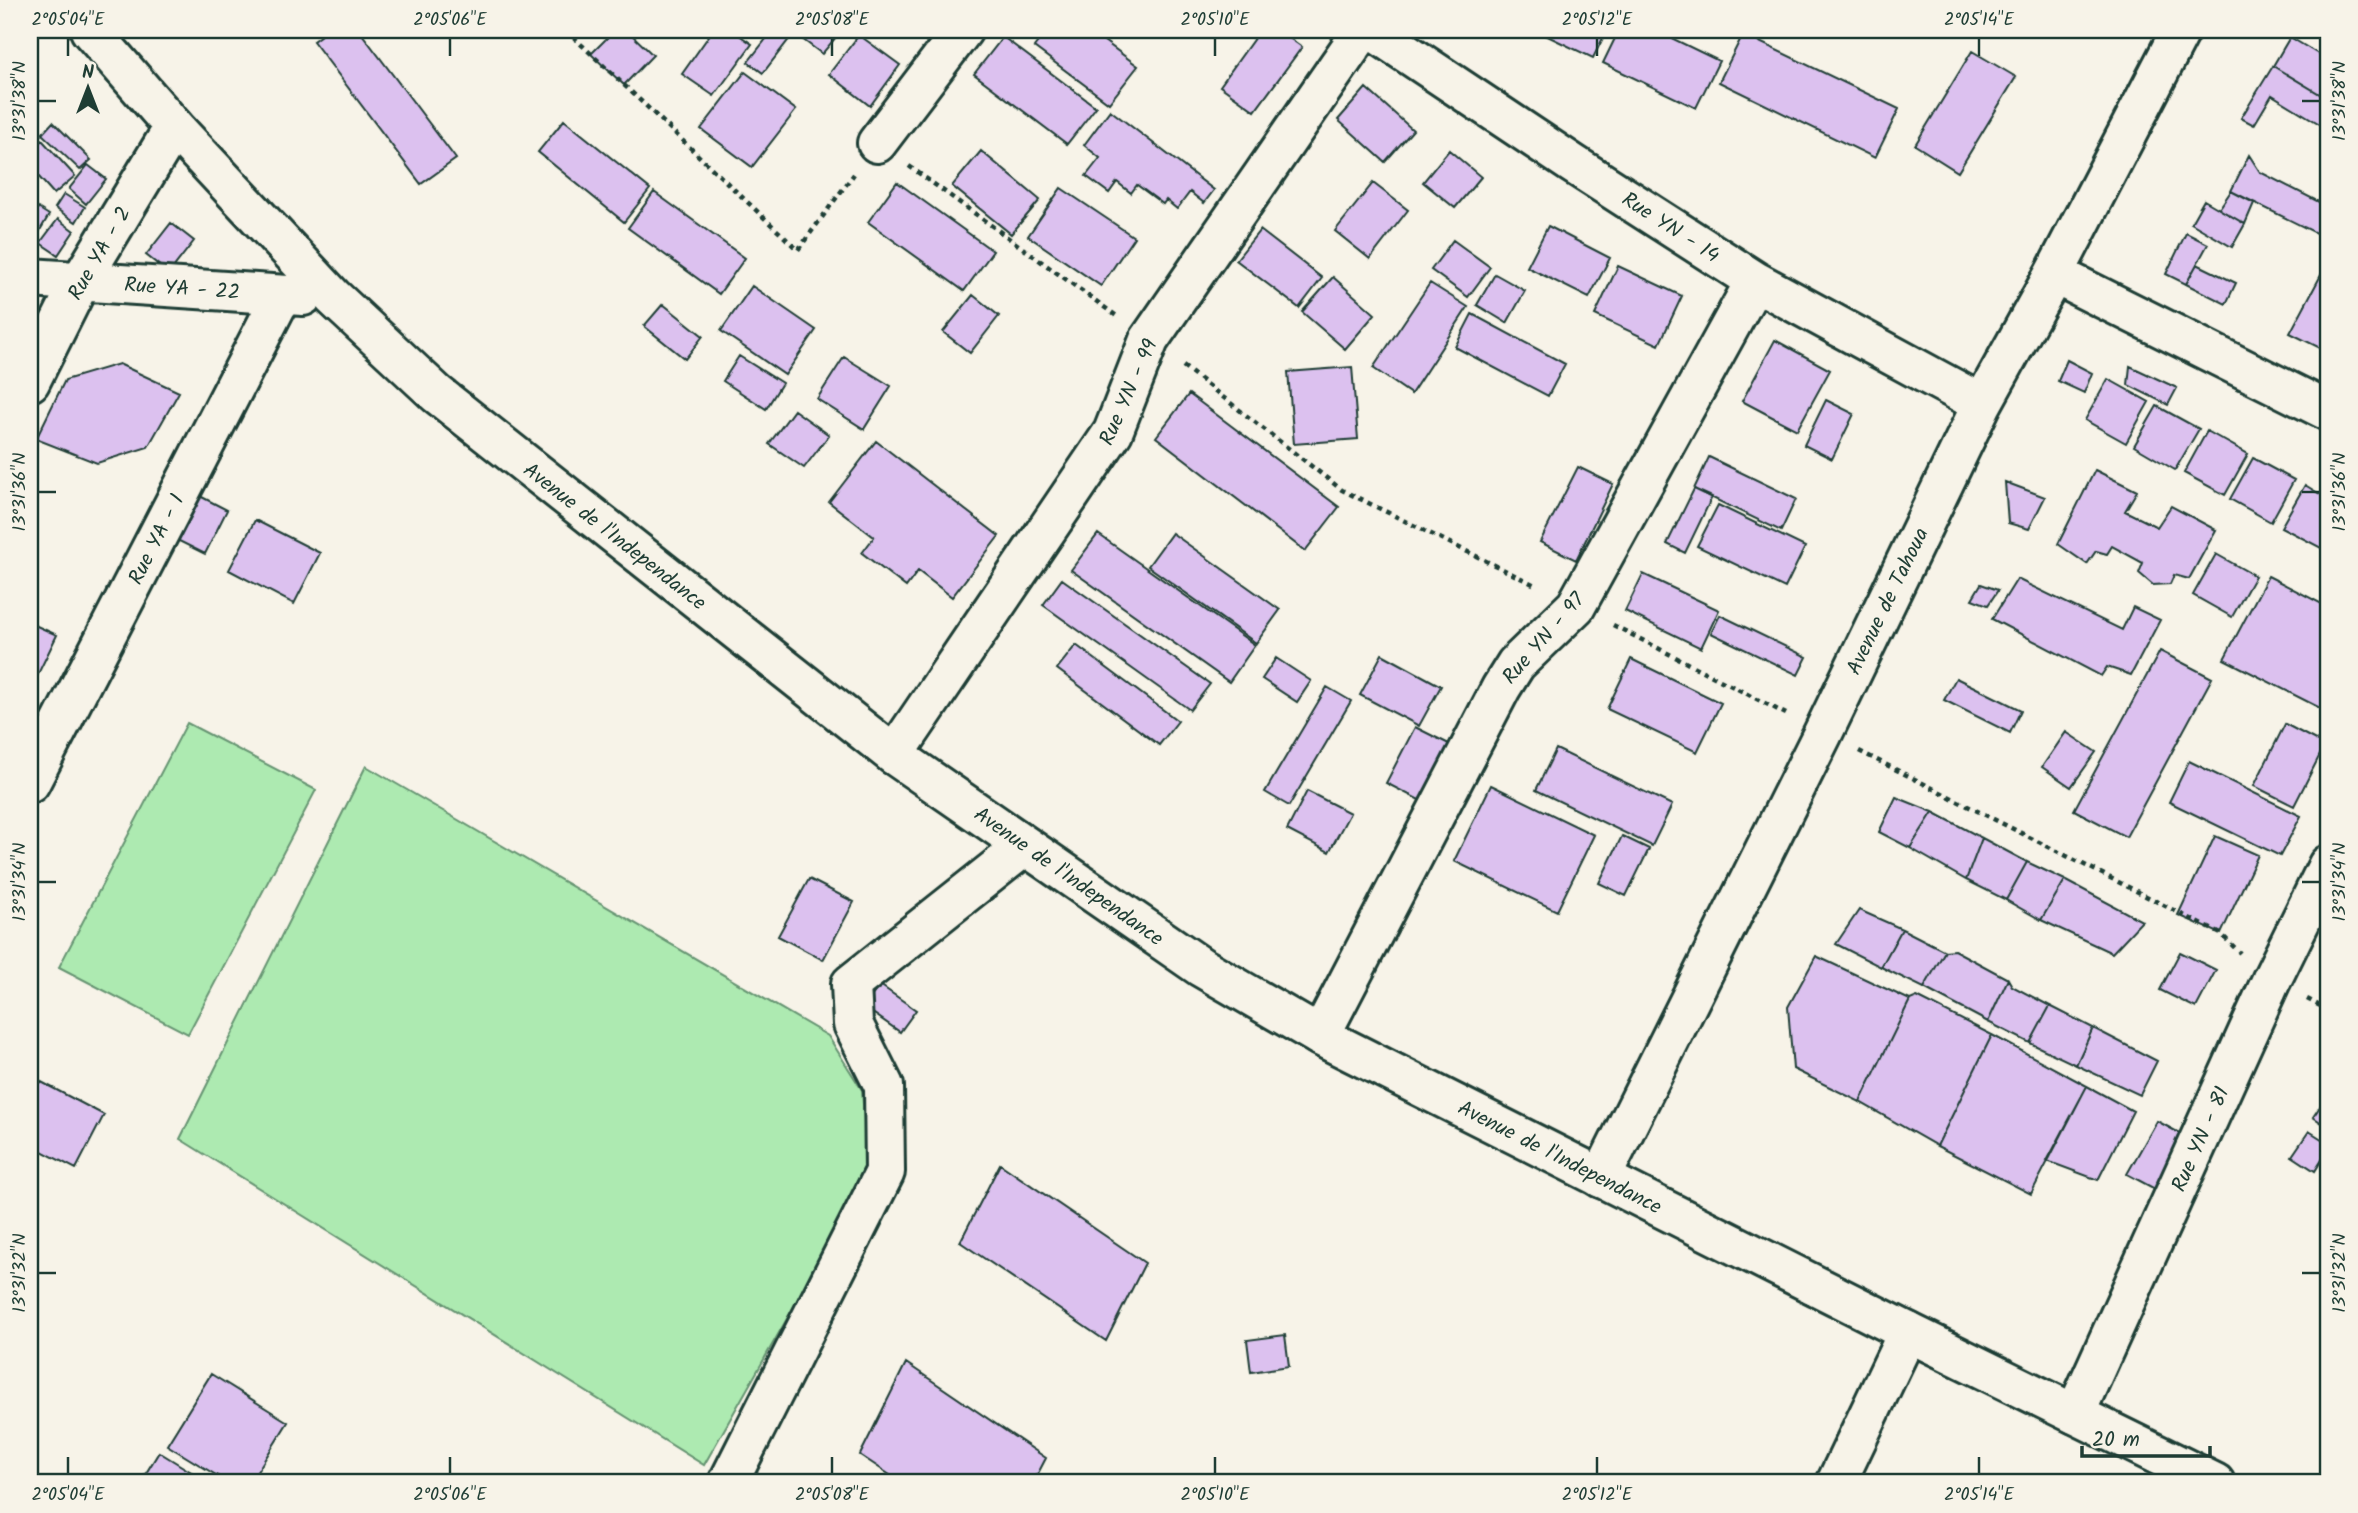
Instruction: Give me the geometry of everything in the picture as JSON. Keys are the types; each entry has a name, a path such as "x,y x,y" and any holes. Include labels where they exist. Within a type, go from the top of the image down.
{"main road":[{"name":"Avenue de l'Independance","path":"90,30 174,127 333,298 436,394 894,755 1201,967 1320,1036 2215,1483"},
{"path":"877,143 963,30"},
{"name":"Rue YN - 99","path":"894,755 1106,443 1124,406 1149,340 1363,30"},
{"name":"Rue YN - 14","path":"1372,30 1755,281 1982,404"},
{"name":"Avenue de Tahoua","path":"1601,1178 1823,733 1982,404 2054,274 2181,30"},
{"name":"Rue YA - 2","path":"30,382 80,282 174,127"},
{"path":"2054,274 2328,411"},
{"name":"Rue YA - 22","path":"30,278 333,298"},
{"name":"Rue YN - 97","path":"1320,1036 1501,688 1516,664 1576,606 1755,281"},
{"name":"Rue YA - 1","path":"30,783 282,295"},
{"path":"728,1483 885,1172 884,1086 853,1024 851,984 1025,846"},
{"name":"Rue YN - 81","path":"2075,1415 2271,981 2328,864"},
{"path":"1836,1483 1909,1332"}],"path":[{"path":"566,30 798,250 877,143 1149,340 1342,490 1576,606 2178,915 2221,934 2271,981 2328,1010"}],"green space":[{"path":"187,723 316,790 188,1034 59,967"},
{"path":"366,766 828,1036 862,1090 868,1176 704,1465 180,1139"}],"building":[{"path":"328,30 359,30 456,159 421,184 313,41"},
{"path":"615,30 627,30 653,55 624,85 591,54"},
{"path":"713,30 732,30 752,44 714,96 682,74"},
{"path":"773,30 842,30 822,54 794,33 763,73 748,62"},
{"path":"1047,30 1089,30 1138,66 1109,103 1034,47"},
{"path":"1260,30 1278,30 1302,47 1255,111 1220,86"},
{"path":"1535,30 1607,30 1593,58"},
{"path":"1619,30 1655,30 1719,61 1696,108 1603,63"},
{"path":"1743,34 1899,109 1875,158 1719,82"},
{"path":"859,35 900,65 870,106 829,74"},
{"path":"1003,37 1096,107 1067,144 974,74"},
{"path":"2290,37 2328,60 2328,99 2273,66"},
{"path":"1972,51 2016,77 1958,172 1915,145"},
{"path":"2273,66 2328,99 2328,129 2272,95 2254,125 2241,118"},
{"path":"745,72 796,110 752,167 701,129"},
{"path":"1366,88 1413,130 1385,162 1338,120"},
{"path":"1110,110 1214,190 1204,203 1190,192 1177,209 1166,200 1163,204 1137,185 1131,193 1117,182 1109,193 1086,176 1100,158 1084,145"},
{"path":"564,120 650,189 624,222 538,152"},
{"path":"53,122 91,160 80,170 42,134"},
{"path":"42,140 75,176 54,194 30,167 30,151"},
{"path":"1449,150 1481,177 1455,208 1423,182"},
{"path":"981,151 1040,200 1011,234 952,186"},
{"path":"2249,155 2260,172 2325,205 2322,212 2326,238 2231,191"},
{"path":"88,165 106,179 86,204 69,189"},
{"path":"897,182 993,251 964,291 868,222"},
{"path":"1373,183 1408,210 1370,259 1335,231"},
{"path":"1061,188 1134,237 1101,286 1028,236"},
{"path":"2231,191 2254,203 2245,224 2219,209"},
{"path":"654,192 745,258 719,294 628,228"},
{"path":"64,194 85,207 76,222 55,208"},
{"path":"2204,200 2245,224 2232,247 2191,223"},
{"path":"30,203 49,215 36,237 30,233"},
{"path":"58,219 74,231 58,255 40,243"},
{"path":"171,223 194,241 169,273 146,255"},
{"path":"1548,226 1610,258 1589,298 1527,267"},
{"path":"1260,230 1322,278 1299,308 1236,260"},
{"path":"2186,233 2208,244 2186,284 2166,274"},
{"path":"1453,240 1490,267 1468,297 1431,270"},
{"path":"2328,262 2328,352 2290,333"},
{"path":"2197,264 2236,283 2226,304 2186,284"},
{"path":"1618,266 1682,296 1659,345 1595,315"},
{"path":"1495,274 1525,291 1507,323 1477,305"},
{"path":"1333,277 1375,314 1345,349 1302,312"},
{"path":"1430,283 1468,307 1411,394 1373,368"},
{"path":"752,286 816,330 785,375 721,331"},
{"path":"973,295 999,316 970,353 943,332"},
{"path":"663,304 703,336 685,359 644,326"},
{"path":"1472,314 1565,364 1548,396 1455,347"},
{"path":"1775,340 1830,370 1797,430 1742,401"},
{"path":"739,356 782,383 766,409 723,381"},
{"path":"844,357 891,386 864,429 817,399"},
{"path":"2067,360 2092,373 2084,393 2058,381"},
{"path":"119,364 179,392 148,447 97,463 36,439 65,380"},
{"path":"2130,366 2177,388 2168,405 2128,385"},
{"path":"1352,367 1358,439 1294,444 1288,372"},
{"path":"2108,379 2149,402 2126,443 2085,420"},
{"path":"1189,394 1339,507 1305,551 1156,437"},
{"path":"1826,400 1854,414 1832,459 1804,445"},
{"path":"2157,406 2199,429 2175,470 2134,446"},
{"path":"794,410 829,435 804,468 769,444"},
{"path":"2207,431 2248,454 2225,495 2184,473"},
{"path":"876,441 999,536 952,597 918,571 906,587 862,553 874,537 829,502"},
{"path":"1709,457 1796,499 1781,531 1694,489"},
{"path":"2253,458 2294,480 2271,522 2230,499"},
{"path":"1578,467 1613,484 1576,560 1540,542"},
{"path":"2095,470 2137,491 2125,511 2157,527 2171,506 2216,530 2189,579 2174,575 2170,584 2153,585 2139,573 2143,563 2112,546 2107,554 2096,551 2087,564 2058,544"},
{"path":"2005,482 2045,497 2029,529 2008,523"},
{"path":"2305,485 2328,499 2328,539 2323,549 2281,527"},
{"path":"1694,489 1712,497 1685,553 1667,544"},
{"path":"196,494 227,510 205,554 173,538"},
{"path":"1718,505 1805,547 1785,588 1697,546"},
{"path":"255,520 320,553 294,604 229,570"},
{"path":"1172,533 1280,610 1256,643 1148,566"},
{"path":"1098,534 1255,645 1229,682 1071,570"},
{"path":"2216,554 2255,576 2232,617 2193,595"},
{"path":"1643,574 1719,610 1701,648 1625,611"},
{"path":"2268,576 2328,607 2328,712 2224,659"},
{"path":"1062,579 1210,684 1190,710 1043,605"},
{"path":"2017,579 2122,630 2133,607 2160,620 2131,675 2107,667 2101,676 1992,619"},
{"path":"1981,584 1998,590 1988,605 1972,599"},
{"path":"1720,615 1807,657 1798,675 1711,633"},
{"path":"30,623 57,635 37,676 30,673"},
{"path":"1076,645 1178,721 1159,745 1057,669"},
{"path":"2160,651 2212,678 2126,837 2074,810"},
{"path":"1382,654 1441,686 1419,726 1360,695"},
{"path":"1276,658 1311,681 1297,702 1262,679"},
{"path":"1631,659 1721,703 1697,752 1607,709"},
{"path":"1956,678 2021,710 2010,733 1944,700"},
{"path":"1327,687 1351,701 1289,806 1265,792"},
{"path":"2285,724 2325,745 2294,806 2254,786"},
{"path":"1415,727 1455,747 1425,803 1386,783"},
{"path":"2066,732 2096,752 2071,787 2042,767"},
{"path":"1556,749 1672,805 1652,846 1536,790"},
{"path":"2189,761 2301,816 2280,856 2169,802"},
{"path":"1491,785 1594,835 1557,911 1454,861"},
{"path":"1307,791 1350,813 1329,852 1287,830"},
{"path":"1896,797 1933,812 1910,848 1879,832"},
{"path":"1933,812 1982,838 1966,880 1910,848"},
{"path":"1622,836 1649,849 1626,896 1599,883"},
{"path":"2215,836 2258,855 2221,934 2178,915"},
{"path":"1982,838 2027,862 2006,900 1966,880"},
{"path":"2027,862 2065,880 2041,920 2006,900"},
{"path":"809,879 854,902 823,960 778,936"},
{"path":"2065,880 2142,921 2112,953 2041,920"},
{"path":"1859,910 1902,929 1881,967 1836,944"},
{"path":"1902,929 1945,951 1924,988 1881,967"},
{"path":"1954,950 2008,979 1988,1022 1924,988 1945,951"},
{"path":"2180,952 2216,970 2196,1008 2160,990"},
{"path":"1816,956 1910,1000 1860,1102 1793,1069 1788,1007"},
{"path":"2008,979 2012,986 2050,1006 2030,1043 1988,1022"},
{"path":"880,985 916,1010 900,1032 864,1007"},
{"path":"1917,997 1992,1035 1937,1146 1860,1102 1910,1000"},
{"path":"2050,1006 2093,1028 2076,1065 2030,1043"},
{"path":"2093,1028 2157,1061 2140,1095 2076,1065"},
{"path":"1992,1035 2087,1086 2031,1194 1937,1146"},
{"path":"30,1076 104,1115 76,1169 30,1145"},
{"path":"2087,1086 2133,1111 2098,1180 2047,1161"},
{"path":"2328,1095 2328,1127 2313,1117"},
{"path":"2157,1121 2196,1142 2166,1195 2127,1174"},
{"path":"2309,1131 2328,1143 2328,1150 2315,1171 2292,1156"},
{"path":"1000,1164 1145,1263 1106,1341 960,1242"},
{"path":"1285,1335 1289,1366 1251,1372 1247,1340"},
{"path":"906,1363 1046,1458 1033,1483 902,1483 860,1455"},
{"path":"211,1374 288,1422 250,1483 229,1483 167,1445"},
{"path":"159,1452 209,1483 140,1483"}]}
